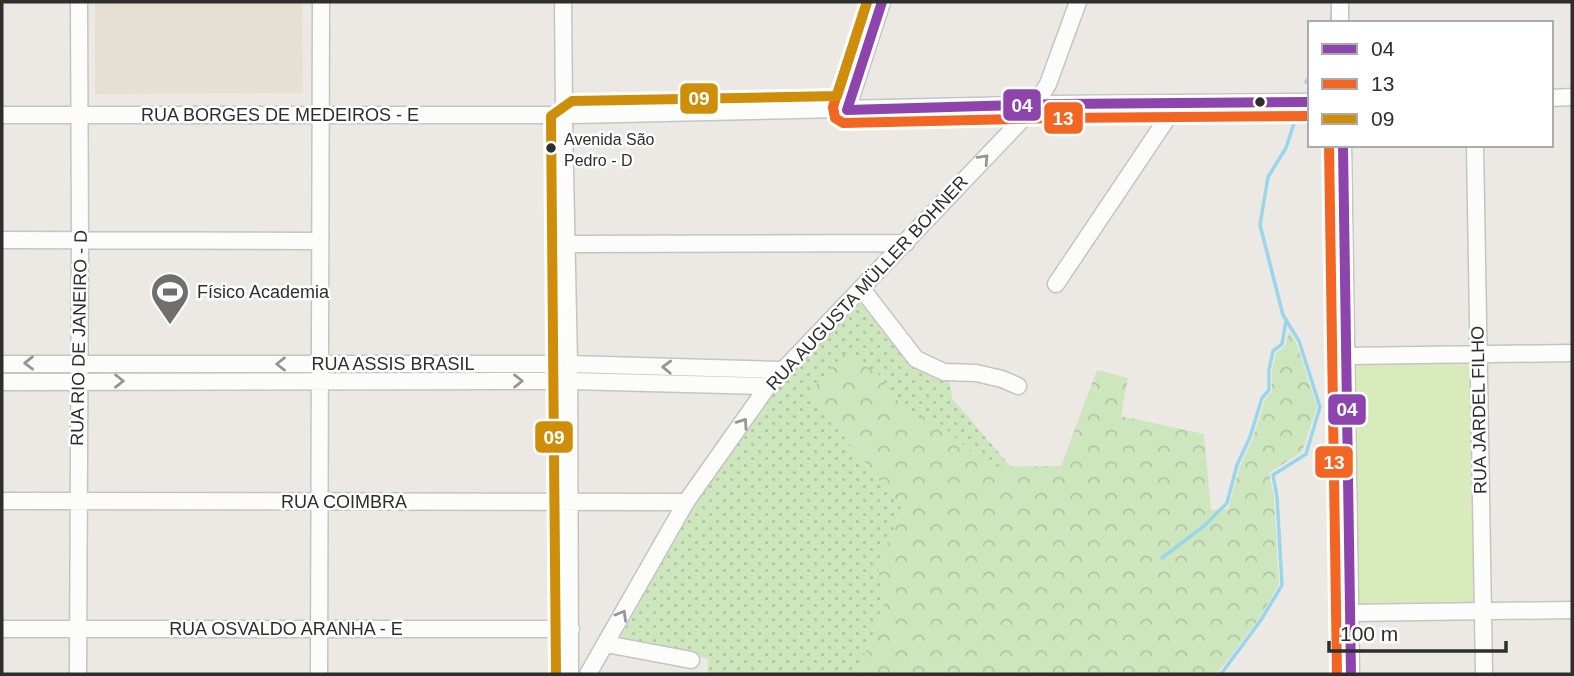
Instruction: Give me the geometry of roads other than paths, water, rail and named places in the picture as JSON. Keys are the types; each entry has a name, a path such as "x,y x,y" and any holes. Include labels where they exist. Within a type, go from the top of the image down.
{"street":[{"name":"RUA RIO DE JANEIRO - D","path":"78,674 79,2"},
{"path":"319,674 321,2"},
{"path":"563,2 569,364 570,674"},
{"path":"847,110 882,2"},
{"name":"RUA AUGUSTA MÜLLER BOHNER","path":"588,674 686,502 768,386 1035,106 1048,84 1078,2"},
{"path":"1339,2 1340,21"},
{"path":"1553,97 1572,97"},
{"name":"RUA BORGES DE MEDEIROS - E","path":"2,115 565,115 1308,102"},
{"path":"1056,284 1168,117 1169,104"},
{"path":"1343,147 1351,674"},
{"name":"RUA JARDEL FILHO","path":"1475,147 1484,674"},
{"path":"2,240 320,242"},
{"path":"567,244 906,243"},
{"path":"862,289 916,359 944,372 976,373 1018,386"},
{"path":"1347,356 1572,353"},
{"name":"RUA ASSIS BRASIL","path":"2,364 569,364 784,370"},
{"path":"201,364 201,382"},
{"path":"442,364 442,382"},
{"name":"RUA ASSIS BRASIL","path":"2,382 569,381 768,386"},
{"name":"RUA COIMBRA","path":"2,501 686,502"},
{"path":"1350,613 1572,610"},
{"name":"RUA OSVALDO ARANHA - E","path":"2,629 571,629"},
{"path":"606,644 691,660"}],"waterway":[{"path":"1331,21 1333,4"},
{"path":"1306,82 1308,78"},
{"path":"1221,674 1261,620 1282,585 1277,497 1273,475 1306,454 1320,407 1299,341 1283,315 1260,225 1268,177 1286,148 1295,120"},
{"path":"1162,558 1204,526 1227,503 1237,465 1250,437 1262,398 1269,390 1273,351 1282,344 1286,321"}],"place":[{"name":"Avenida São Pedro - D","path":"551,148"},
{"name":"Físico Academia","path":"170,326"}]}
